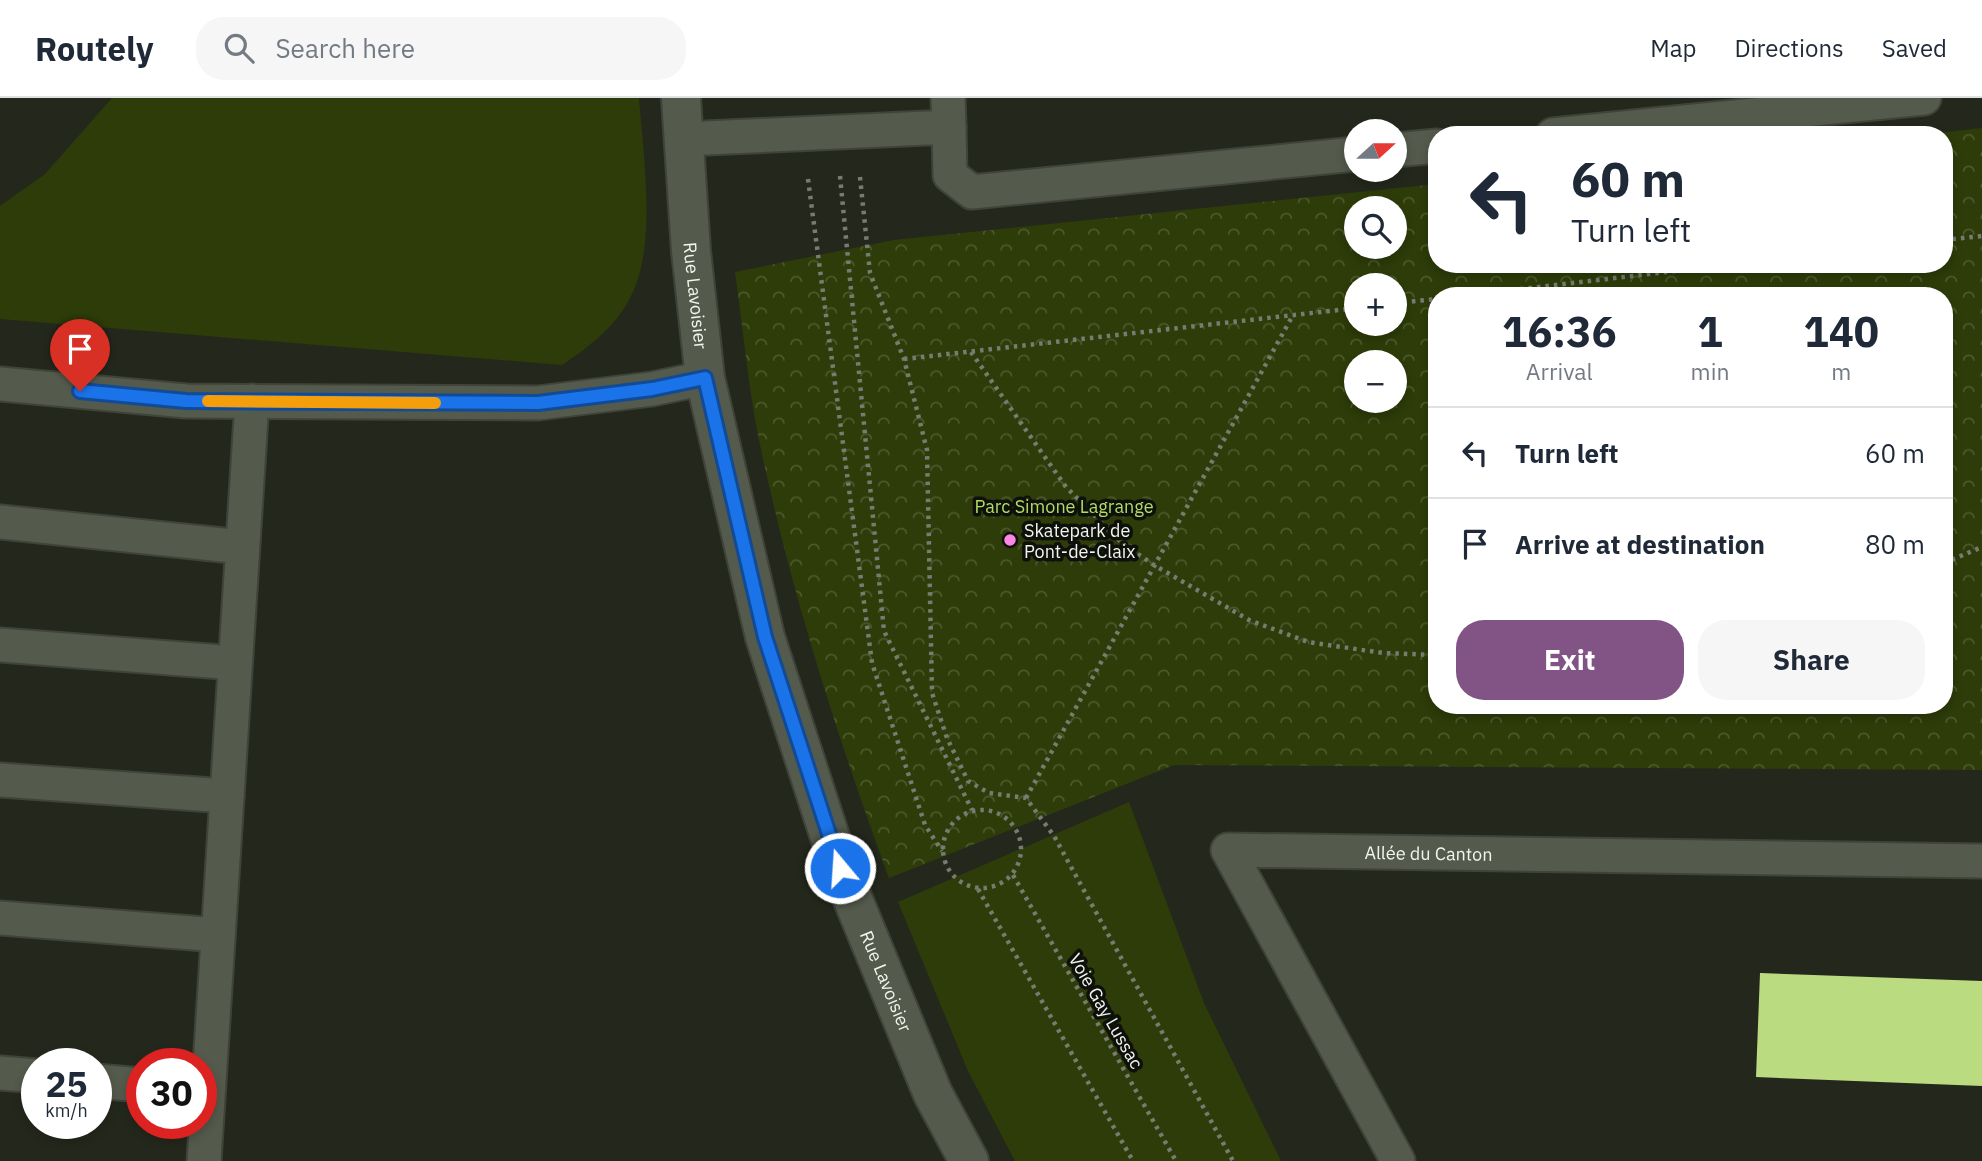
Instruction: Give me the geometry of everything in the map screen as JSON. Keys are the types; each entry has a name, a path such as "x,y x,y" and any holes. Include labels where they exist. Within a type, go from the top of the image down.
{"street":[{"name":"Rue Lavoisier","path":"681,98 691,251 705,378 765,637 840,868 933,1094 969,1161"}],"lane":[{"path":"1643,126 1924,98"},
{"path":"684,139 830,132 949,112 950,175 972,192 1344,155"},
{"path":"1407,149 1428,147"},
{"path":"0,384 186,401 538,403 652,389 705,378"},
{"path":"209,1048 252,401"},
{"path":"0,522 242,547"},
{"path":"0,645 235,663"},
{"path":"0,780 227,796"},
{"name":"Allée du Canton","path":"1398,1161 1228,850 1982,861"},
{"path":"0,918 218,935"},
{"path":"0,1073 21,1075"},
{"path":"204,1139 204,1161"}],"path":[{"path":"830,132 870,273 904,359 927,450 932,693 947,738 968,781 989,793 1026,798 1054,836 1233,1161"},
{"path":"830,132 847,226 884,631 972,810"},
{"path":"830,132 872,663 925,825 955,878 978,889 1133,1161"},
{"path":"1953,239 1982,236"},
{"path":"1538,287 1658,273"},
{"path":"1407,302 1428,300"},
{"path":"904,359 1344,309"},
{"path":"1026,798 1293,315"},
{"path":"971,352 1066,487 1122,544 1249,620 1308,642 1383,653 1428,655"},
{"path":"1953,559 1982,547"},
{"path":"942,851 949,827 963,814 972,810 995,811 1007,818 1018,833 1022,847 1019,865 1013,875 1000,885 978,889"},
{"name":"Voie Gay Lussac","path":"1013,875 1176,1161"}],"green space":[{"path":"112,98 639,98 646,198 640,273 626,305 611,326 562,365 0,319 0,206 45,174"},
{"name":"Parc Simone Lagrange","path":"1982,128 1982,770 1174,765 889,878 833,716 785,552 755,419 735,272 894,240 1428,185 1428,273 1953,273 1953,131"},
{"path":"1129,802 1204,1003 1281,1161 1015,1161 968,1071 898,902"}],"building":[{"path":"1760,973 1982,981 1982,1086 1756,1077"}],"slow traffic":[{"path":"208,401 435,403"}],"place":[{"name":"Skatepark de Pont-de-Claix","path":"1010,540"}],"route":[{"path":"80,391 186,401 538,403 652,389 705,378 765,637 840,868"}]}
